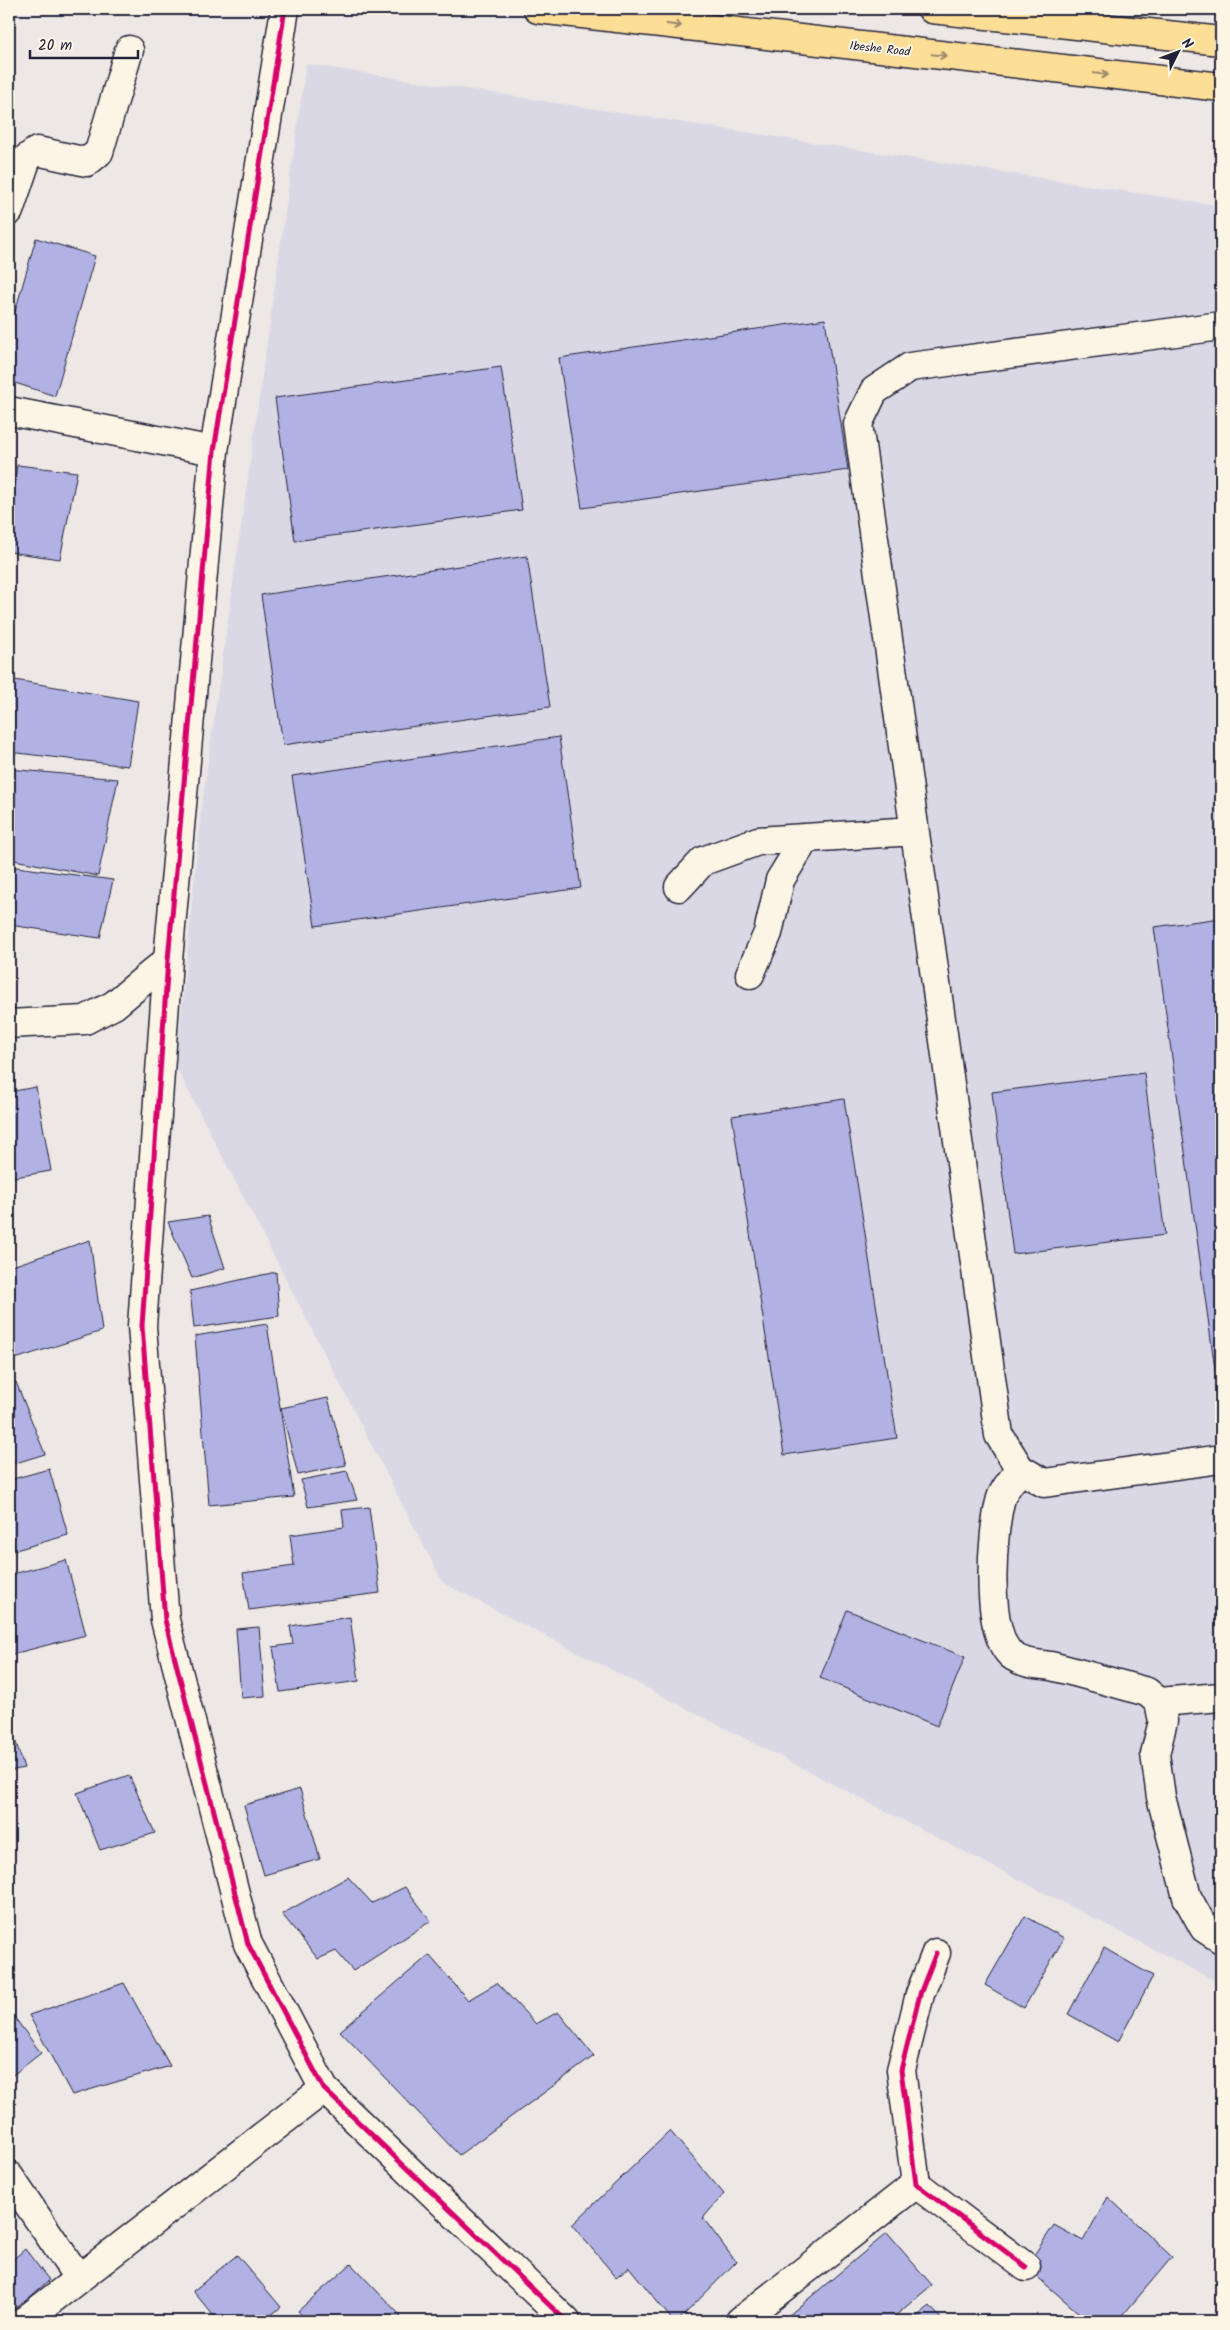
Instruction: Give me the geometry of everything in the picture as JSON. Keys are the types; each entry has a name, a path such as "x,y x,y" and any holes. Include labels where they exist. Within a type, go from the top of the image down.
{"main road":[{"name":"Ibeshe Road","path":"538,9 1221,87"},
{"path":"932,9 1221,41"}],"street":[{"path":"285,9 214,451 168,960 142,1326 165,1620 248,1944 324,2088 566,2321"},
{"path":"9,211 27,158 37,150 87,162 99,152 129,50"},
{"path":"1221,326 910,367 874,392 858,424 999,1436 1020,1469 1044,1483 1221,1458"},
{"path":"9,411 214,451"},
{"path":"679,887 703,861 758,841 914,831"},
{"path":"750,974 768,933 780,880 805,839"},
{"path":"9,1024 85,1020 114,1005 168,960"},
{"path":"1020,1469 1002,1496 995,1531 991,1580 998,1632 1011,1655 1022,1662 1048,1666 1147,1692 1159,1702 1163,1721 1155,1754 1161,1797 1188,1897 1204,1928 1221,1939"},
{"path":"1159,1702 1221,1697"},
{"path":"936,1954 920,1994 901,2070 916,2184 1026,2267"},
{"path":"24,2321 324,2088"},
{"path":"9,2176 80,2279"},
{"path":"740,2321 916,2184"}],"shaded area":[{"path":"306,64 1221,206 1221,1984 443,1583 176,1067 201,811"}],"building":[{"path":"36,238 95,256 55,396 9,381 9,333"},
{"path":"825,319 848,470 582,508 559,358"},
{"path":"501,367 522,510 295,541 275,398"},
{"path":"17,465 77,472 60,559 9,552 9,521"},
{"path":"527,556 550,707 283,745 261,595"},
{"path":"9,679 138,701 128,766 9,752"},
{"path":"559,737 581,888 315,926 292,776"},
{"path":"9,769 118,779 98,876 9,859"},
{"path":"9,866 113,880 100,938 9,925"},
{"path":"1221,918 1221,1391 1218,1391 1154,927"},
{"path":"1144,1073 1165,1235 1013,1254 992,1092"},
{"path":"36,1087 51,1171 9,1178 9,1092"},
{"path":"844,1099 897,1438 784,1455 732,1116"},
{"path":"208,1216 225,1268 192,1278 168,1222"},
{"path":"90,1240 102,1331 9,1361 9,1267"},
{"path":"276,1272 279,1316 194,1328 190,1291"},
{"path":"267,1324 294,1497 209,1505 195,1336"},
{"path":"16,1382 45,1454 9,1465 9,1384"},
{"path":"328,1398 346,1465 298,1475 281,1408"},
{"path":"49,1469 68,1535 9,1552 9,1480"},
{"path":"347,1471 357,1500 308,1507 301,1480"},
{"path":"369,1507 380,1593 249,1610 243,1573 294,1566 290,1535 344,1527 342,1510"},
{"path":"66,1560 86,1635 9,1655 9,1575"},
{"path":"847,1610 965,1657 937,1726 820,1678"},
{"path":"350,1617 359,1681 280,1692 273,1647 293,1644 290,1626"},
{"path":"259,1627 265,1696 241,1698 236,1629"},
{"path":"9,1687 15,1707 9,1709"},
{"path":"15,1739 24,1768 9,1771 9,1741"},
{"path":"129,1775 155,1833 100,1850 77,1793"},
{"path":"300,1789 320,1859 264,1875 244,1805"},
{"path":"348,1877 372,1903 405,1887 431,1921 353,1971 336,1951 318,1959 282,1914"},
{"path":"1025,1916 1064,1938 1024,2008 985,1985"},
{"path":"1104,1948 1153,1976 1118,2042 1068,2014"},
{"path":"429,1955 468,2000 497,1983 536,2024 558,2012 594,2056 459,2155 340,2031"},
{"path":"124,1983 170,2066 72,2095 29,2015"},
{"path":"9,2010 41,2053 9,2078"},
{"path":"670,2131 724,2194 703,2218 736,2262 678,2321 673,2321 629,2267 616,2277 572,2225"},
{"path":"1108,2197 1172,2257 1118,2321 1088,2321 1026,2267 1054,2225 1083,2241"},
{"path":"887,2233 932,2285 889,2321 782,2321"},
{"path":"25,2249 49,2280 9,2316 9,2263"},
{"path":"237,2255 281,2307 264,2321 218,2321 193,2291"},
{"path":"351,2264 401,2316 395,2321 307,2321 298,2311"},
{"path":"930,2306 943,2321 911,2321"}],"cycle path":[{"path":"285,9 214,451 168,960 142,1326 165,1620 248,1944 324,2089 566,2321"},
{"path":"936,1953 920,1994 901,2070 916,2184 1026,2267"}]}
